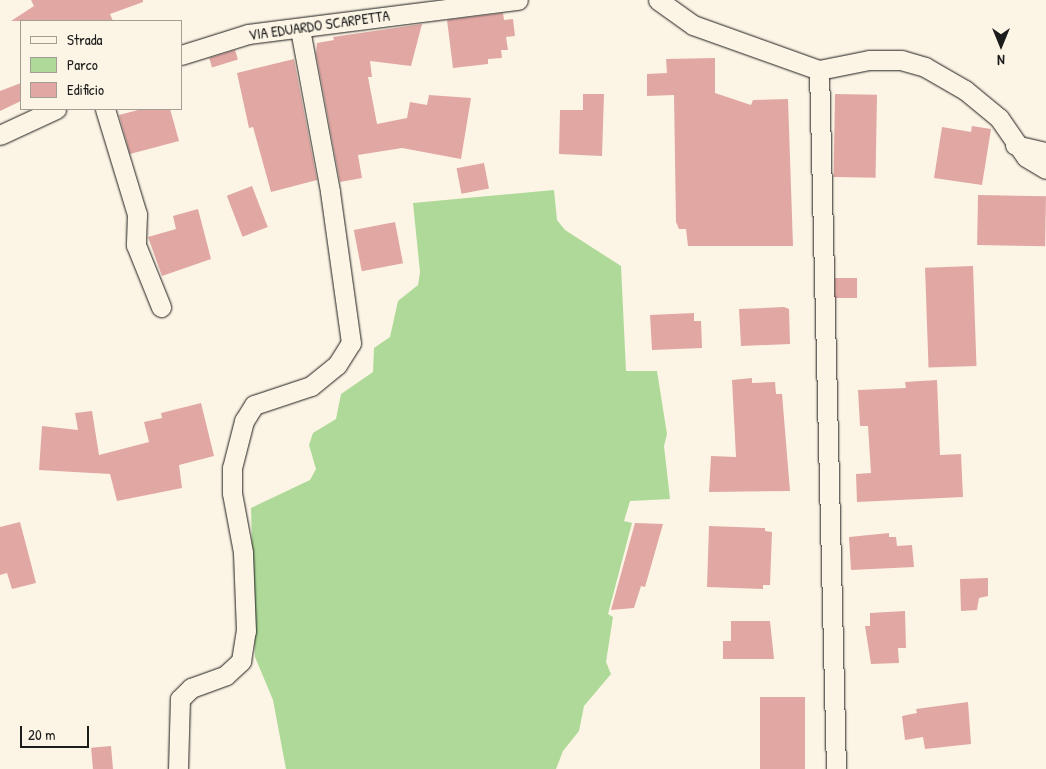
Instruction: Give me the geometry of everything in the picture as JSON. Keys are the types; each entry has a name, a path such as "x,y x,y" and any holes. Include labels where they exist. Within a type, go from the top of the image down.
{"street":[{"name":"VIA EDUARDO SCARPETTA","path":"182,56 220,40 300,30 412,11 518,0"},
{"path":"663,1 693,24 819,70 869,60 901,60 925,68 965,90 999,118 1026,157 1046,169"},
{"path":"178,769 180,699 191,688 226,675 241,661 246,631 243,552 232,485 244,421 254,405 311,386 337,365 352,343 330,191 300,30"},
{"path":"819,70 836,769"},
{"path":"0,135 54,110"},
{"path":"105,110 137,214 136,245 161,307"},
{"path":"1016,144 1046,152"}],"green space":[{"path":"554,190 557,220 565,230 621,266 626,371 657,371 667,434 664,446 670,499 630,501 624,521 632,523 608,614 613,617 606,662 611,674 584,706 579,731 563,751 556,769 286,769 273,700 255,657 251,508 310,480 316,469 309,445 313,433 336,419 341,394 373,372 374,348 390,337 398,301 418,285 420,272 413,203"}],"building":[{"path":"31,0 143,0 143,2 110,14 113,20 11,21 34,6"},
{"path":"503,13 504,20 513,19 515,36 506,37 508,50 501,50 502,58 488,59 488,64 453,68 447,20"},
{"path":"422,24 411,66 370,61 372,77 368,77 377,124 407,118 410,102 427,105 429,95 471,98 461,159 402,148 358,155 362,178 340,182 316,53 317,43 334,40 333,37"},
{"path":"235,50 238,60 212,67 209,58"},
{"path":"715,58 715,93 751,105 753,100 788,99 793,246 688,246 686,229 679,229 676,222 674,95 647,96 647,74 667,73 666,59"},
{"path":"294,59 317,180 271,192 253,127 249,128 237,73"},
{"path":"20,83 20,101 0,111 0,91"},
{"path":"583,94 604,94 602,156 559,154 560,110 583,110"},
{"path":"835,94 877,95 876,178 834,177"},
{"path":"138,110 170,110 179,141 130,154 119,115"},
{"path":"972,126 991,129 982,185 934,178 942,127 971,132"},
{"path":"484,163 489,189 461,194 457,168"},
{"path":"252,186 268,227 243,237 227,196"},
{"path":"978,195 1046,196 1045,246 977,245"},
{"path":"198,209 211,259 162,276 148,237 176,229 173,216"},
{"path":"395,222 403,263 362,271 354,230"},
{"path":"973,266 976,366 929,368 925,268"},
{"path":"835,278 857,278 857,298 835,298"},
{"path":"784,307 789,309 790,344 741,346 739,309"},
{"path":"694,313 694,321 701,321 702,348 652,350 650,315"},
{"path":"752,378 752,383 775,382 776,394 782,394 790,491 709,492 711,456 736,457 732,380"},
{"path":"937,380 940,455 961,454 963,497 857,502 856,474 871,473 868,426 860,426 858,390 906,388 905,382"},
{"path":"201,403 214,456 179,465 182,488 117,501 110,474 39,470 42,426 78,430 75,413 92,411 99,455 149,442 144,422 162,418 161,413"},
{"path":"20,522 36,583 12,589 7,573 0,575 0,527"},
{"path":"635,523 663,524 645,587 641,586 634,608 611,610"},
{"path":"709,526 765,528 765,531 772,532 770,585 763,585 763,589 707,587"},
{"path":"889,533 889,537 896,537 897,546 912,545 914,567 851,570 849,537"},
{"path":"988,578 988,596 979,598 977,610 961,611 960,579"},
{"path":"905,611 906,648 898,648 899,663 871,664 865,626 870,626 870,613"},
{"path":"731,621 770,621 774,659 723,659 723,641 731,641"},
{"path":"760,697 805,697 805,769 760,769"},
{"path":"968,702 971,744 925,749 923,737 905,740 902,716 917,713 916,709"},
{"path":"111,746 113,769 93,769 91,748"}]}
